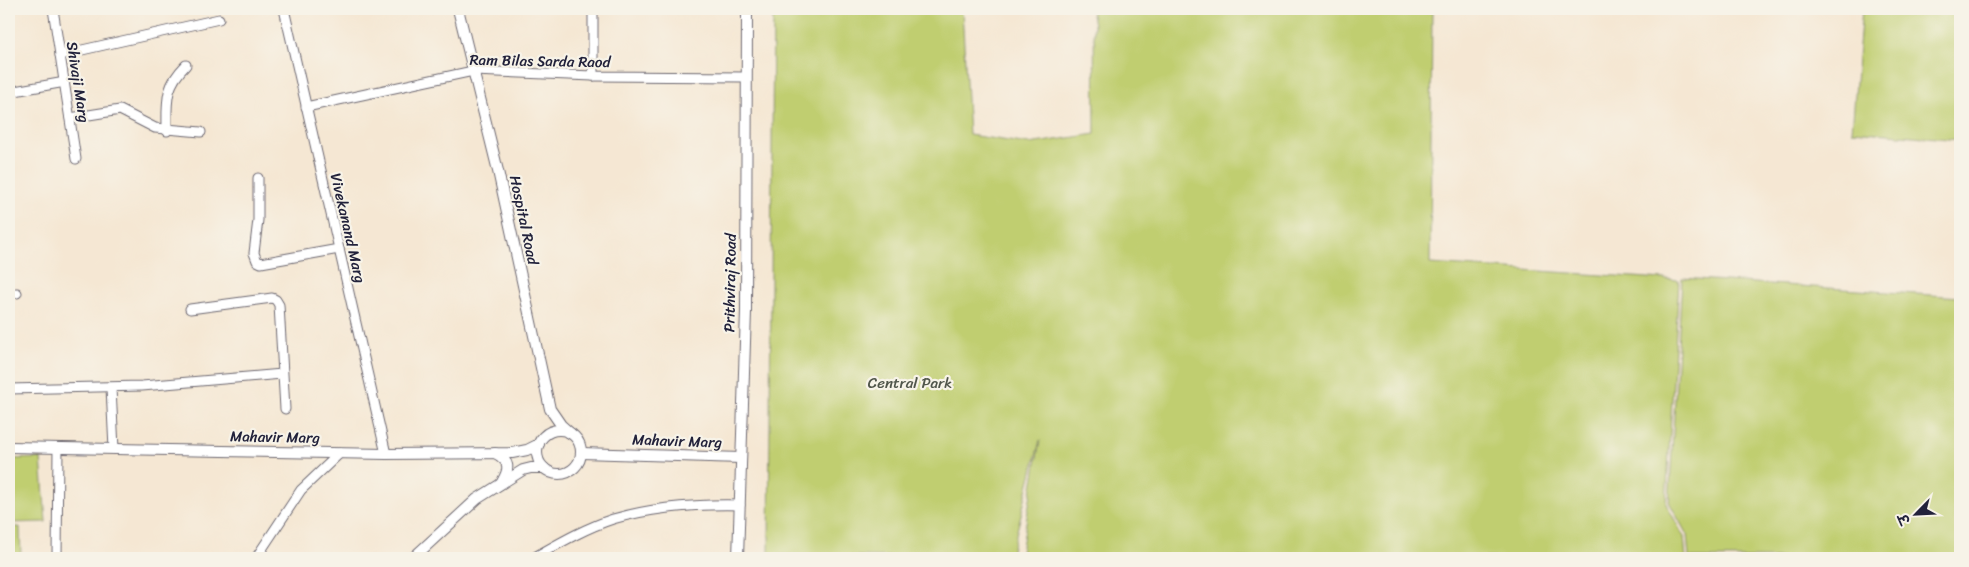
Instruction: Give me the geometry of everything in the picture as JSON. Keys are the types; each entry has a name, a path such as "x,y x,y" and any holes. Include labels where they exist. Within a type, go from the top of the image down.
{"street":[{"name":"Shivaji Marg","path":"53,9 76,159"},
{"name":"Vivekanand Marg","path":"284,9 386,454"},
{"name":"Hospital Road","path":"458,9 498,170 550,409 561,425 570,432"},
{"path":"593,9 593,76"},
{"name":"Prithviraj Road","path":"738,558 746,311 747,9"},
{"path":"60,55 218,19"},
{"path":"167,131 167,97 178,73 186,65"},
{"name":"Ram Bilas Sarda Raod","path":"306,107 473,71 593,76 746,77"},
{"path":"9,92 65,82"},
{"path":"70,118 120,110 155,128 167,131 201,132"},
{"path":"258,178 258,220 254,253 257,261 261,263 339,249"},
{"path":"190,309 272,298 276,300 279,305 285,409"},
{"path":"9,389 111,388 282,374"},
{"path":"111,388 114,449"},
{"path":"549,433 550,409"},
{"path":"413,558 477,499 523,470 544,468 557,474 571,471 580,460 582,453 579,441 570,432 563,430 549,433 539,444 538,457 544,468"},
{"name":"Mahavir Marg","path":"9,447 386,454 512,453 527,450 539,444"},
{"path":"57,558 58,448"},
{"path":"256,558 301,490 340,452"},
{"path":"495,453 503,458 507,466 508,472 502,482"},
{"name":"Mahavir Marg","path":"582,453 741,458"},
{"path":"533,558 571,537 612,520 654,509 700,504 740,505"}],"green space":[{"name":"Central Park","path":"773,9 962,9 969,135 1029,144 1095,134 1094,25 1091,9 1432,9 1430,264 1679,280 1666,504 1684,537 1686,558 1020,558 1040,440 1010,558 769,555"},
{"path":"1862,9 1960,9 1960,140 1852,131"},
{"path":"1682,278 1960,297 1960,558 1689,558 1687,535 1669,502"},
{"path":"41,458 46,522 9,523 9,459"},
{"path":"9,527 20,527 21,558 9,558"}]}
